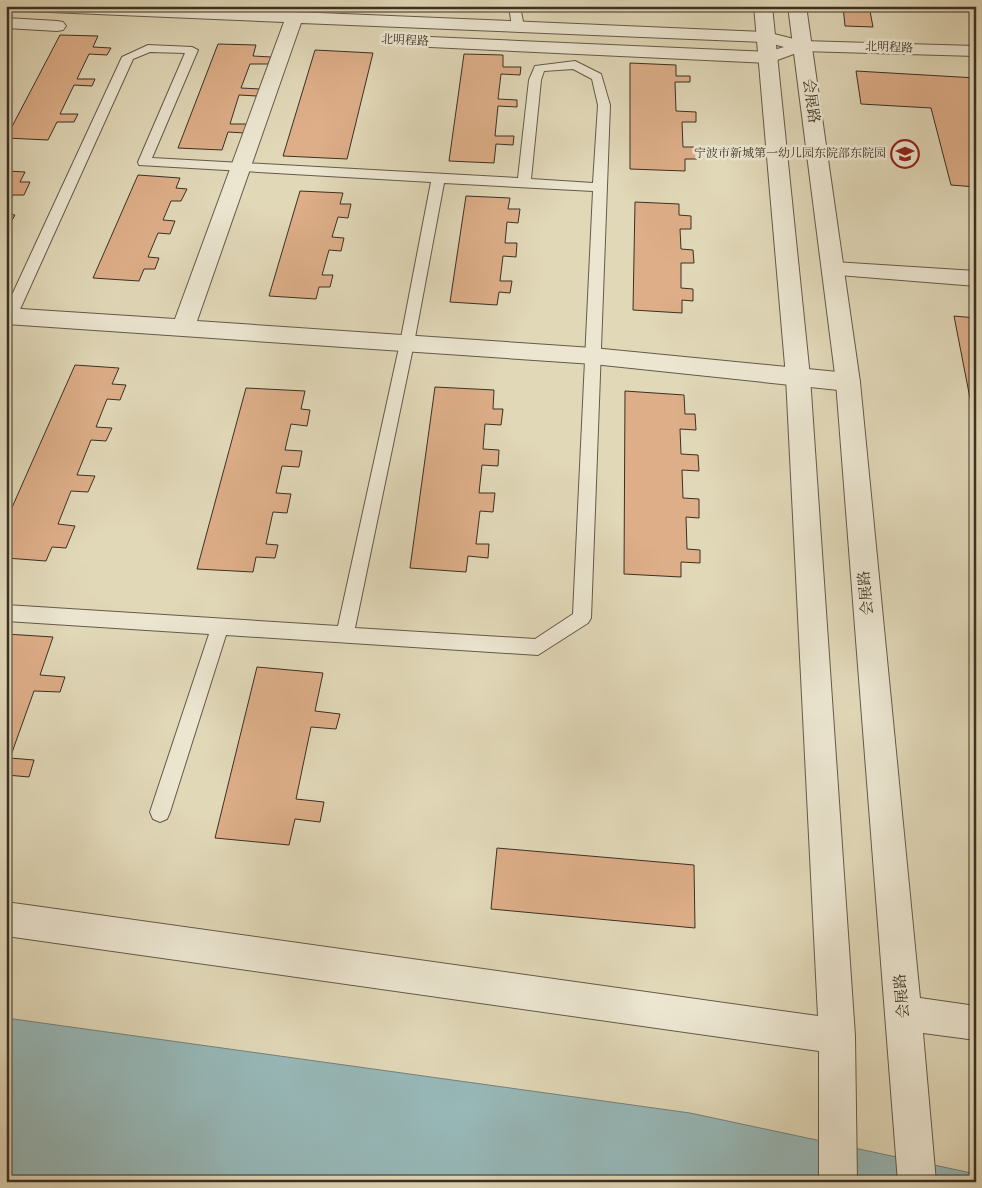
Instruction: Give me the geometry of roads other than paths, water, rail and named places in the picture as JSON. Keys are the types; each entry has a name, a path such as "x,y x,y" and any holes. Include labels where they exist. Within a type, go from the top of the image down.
{"street":[{"name":"北明程路","path":"26,6 69,7 289,31 518,27 768,47"},
{"path":"763,6 798,377 837,1036 838,1177"},
{"name":"会展路","path":"797,6 848,382 904,1013 917,1181"},
{"path":"6,24 74,26"},
{"path":"183,328 289,31"},
{"name":"北明程路","path":"415,42 802,46 976,51"},
{"path":"834,268 976,279"},
{"path":"8,316 593,356 848,382"},
{"path":"6,919 837,1036"},
{"path":"904,1013 976,1023"}],"lane":[{"path":"514,6 518,27"},
{"path":"8,316 128,57 148,48 192,50 144,162 599,186"},
{"path":"6,614 538,647 582,618 593,356 592,306 604,105 597,77 575,65 539,68 535,80 524,183"},
{"path":"345,634 407,343 438,179"},
{"path":"160,812 220,626"}],"water":[{"path":"6,1018 690,1113 976,1174 976,1182 6,1182"}],"place":[{"name":"宁波市新城第一幼儿园东院部东院园","path":"905,154"}]}
